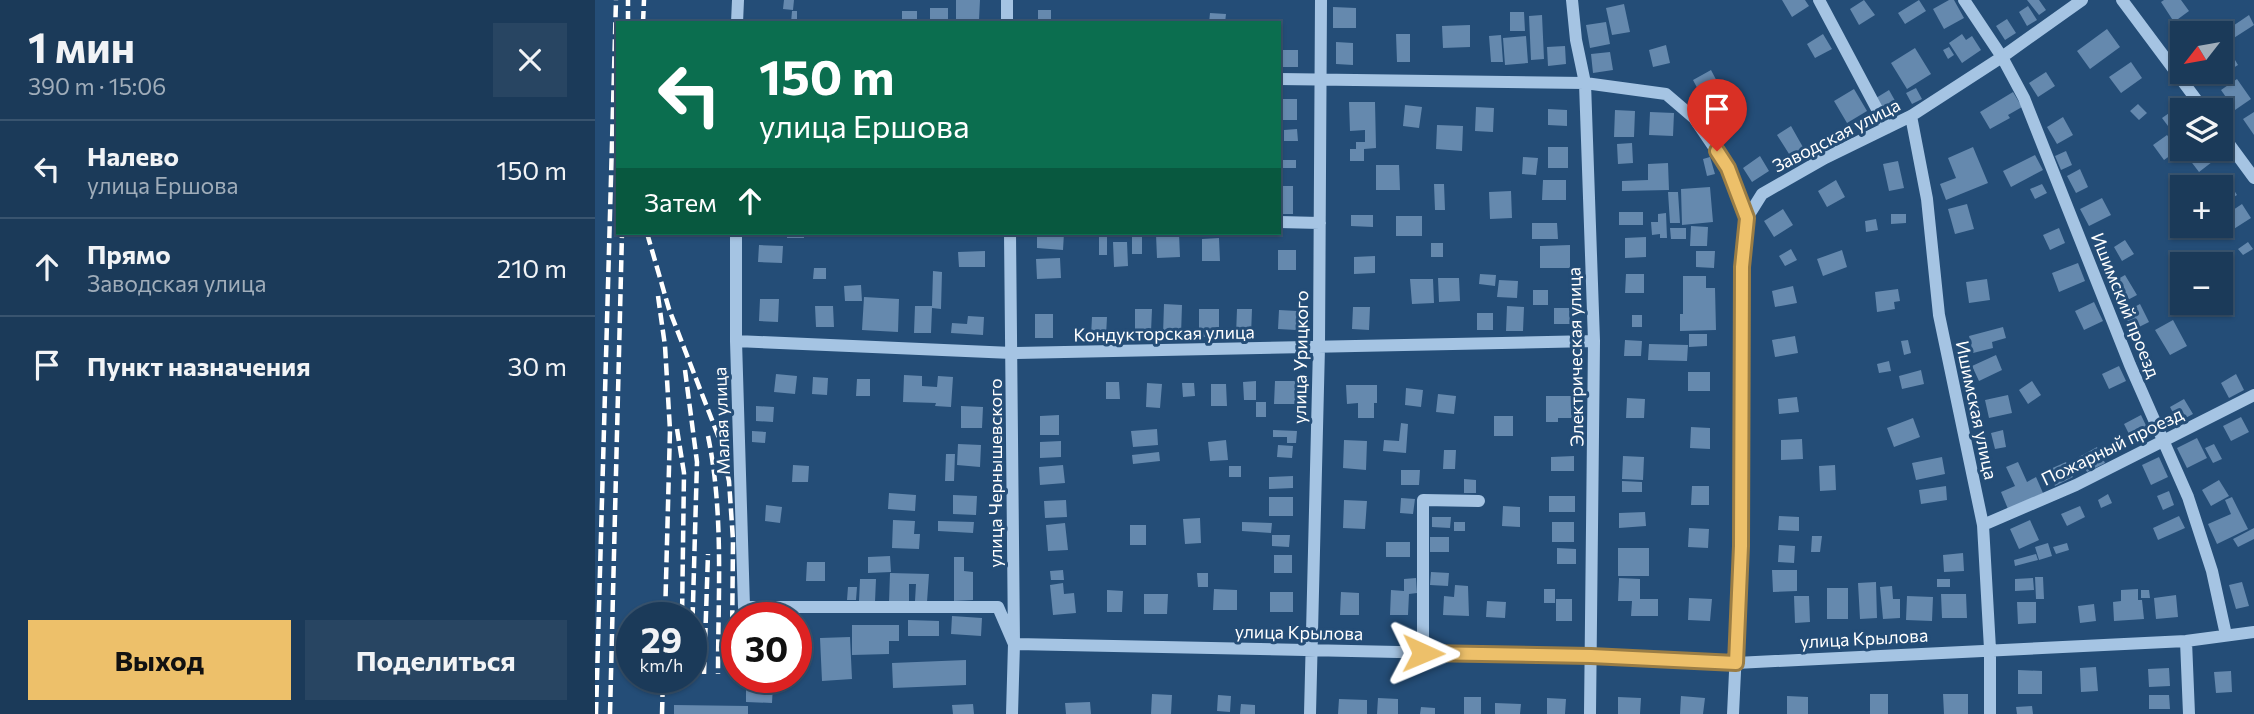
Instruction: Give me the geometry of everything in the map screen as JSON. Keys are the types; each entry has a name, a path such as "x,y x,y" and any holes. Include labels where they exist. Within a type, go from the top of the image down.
{"street":[{"path":"737,0 737,21"},
{"path":"1007,0 1007,21"},
{"name":"улица Урицкого","path":"1310,714 1319,347 1321,0"},
{"name":"Электрическая улица","path":"1572,0 1576,40 1585,83 1594,341 1590,714"},
{"path":"1819,0 1887,128"},
{"name":"Ишимский проезд","path":"1964,0 2002,57 2024,98 2130,365 2192,509 2212,571 2226,635"},
{"name":"Заводская улица","path":"1747,218 1762,194 1815,163 1911,116 2002,57 2082,0"},
{"path":"2122,0 2195,98"},
{"path":"1281,79 1585,83 1666,93 1694,118 1728,168 1747,218 1742,267 1741,546 1734,714"},
{"name":"Ишимская улица","path":"1911,116 1927,199 1939,315 1983,525 1990,649 1990,714"},
{"path":"2233,149 2254,178"},
{"path":"1281,222 1320,223"},
{"name":"Малая улица","path":"736,235 736,341 744,607 998,607 1014,644"},
{"name":"улица Чернышевского","path":"1010,235 1013,714"},
{"name":"Кондукторская улица","path":"736,341 1012,354 1594,341"},
{"name":"Пожарный проезд","path":"1983,525 2075,485 2254,395"},
{"path":"1423,653 1423,500 1479,501"},
{"name":"улица Крылова","path":"1014,644 1591,656 1736,663 2186,641 2254,632"},
{"path":"2186,641 2189,714"}],"building":[{"path":"784,0 794,0 793,10 783,9"},
{"path":"956,0 980,0 979,20 956,19"},
{"path":"1782,0 1805,0 1809,6 1792,17"},
{"path":"1864,0 1875,15 1859,25 1850,9"},
{"path":"1919,0 1926,11 1905,24 1898,13"},
{"path":"1954,0 1964,18 1944,29 1933,9"},
{"path":"2027,0 2039,0 2046,10 2039,15"},
{"path":"2181,0 2189,11 2173,21 2161,2"},
{"path":"1624,4 1630,32 1612,35 1606,8"},
{"path":"2028,6 2037,20 2027,26 2019,12"},
{"path":"1333,7 1356,8 1356,28 1333,28"},
{"path":"930,8 948,8 948,21 930,21"},
{"path":"1038,10 1051,10 1051,21 1038,21"},
{"path":"792,11 797,11 797,21 791,21"},
{"path":"902,11 917,11 917,21 902,21"},
{"path":"1510,12 1524,12 1525,31 1510,31"},
{"path":"1210,13 1226,14 1225,21 1209,21"},
{"path":"1542,15 1544,59 1531,60 1529,16"},
{"path":"2249,15 2254,25 2233,38 2233,26"},
{"path":"2007,19 2016,33 2005,40 1996,26"},
{"path":"1606,22 1610,44 1590,48 1586,25"},
{"path":"1470,25 1470,47 1443,48 1442,26"},
{"path":"2107,29 2120,47 2090,69 2077,51"},
{"path":"1396,34 1410,34 1410,62 1397,62"},
{"path":"1823,34 1832,49 1815,58 1807,44"},
{"path":"1962,34 1966,40 1972,36 1981,50 1962,63 1949,43"},
{"path":"1501,35 1503,62 1491,62 1489,36"},
{"path":"1526,36 1528,63 1505,65 1503,38"},
{"path":"1336,42 1353,43 1353,65 1336,64"},
{"path":"1666,45 1670,63 1653,67 1649,50"},
{"path":"1565,46 1566,64 1548,66 1547,47"},
{"path":"1949,47 1954,55 1948,59 1943,50"},
{"path":"1915,48 1931,74 1907,89 1891,63"},
{"path":"1281,50 1298,50 1298,67 1281,67"},
{"path":"1610,52 1613,70 1593,73 1591,54"},
{"path":"2131,62 2142,78 2121,93 2109,77"},
{"path":"1711,70 1721,89 1703,99 1693,80"},
{"path":"2046,72 2055,86 2038,97 2029,83"},
{"path":"2237,79 2251,99 2235,110 2233,98 2227,98 2221,90"},
{"path":"1916,88 1922,99 1912,104 1906,93"},
{"path":"1854,89 1867,111 1847,123 1834,101"},
{"path":"1889,90 1898,106 1885,114 1876,98"},
{"path":"2013,92 2022,107 2008,115 2010,118 1990,129 1980,112"},
{"path":"1281,99 1297,99 1297,120 1281,120"},
{"path":"1349,102 1375,102 1376,148 1364,149 1364,161 1350,161 1350,149 1356,149 1356,142 1365,142 1365,130 1350,131"},
{"path":"2138,104 2147,113 2139,120 2130,111"},
{"path":"1405,105 1422,107 1419,128 1403,126"},
{"path":"1476,107 1494,108 1493,132 1475,131"},
{"path":"1548,109 1567,110 1567,126 1548,125"},
{"path":"1615,110 1635,111 1634,137 1614,137"},
{"path":"1650,112 1674,113 1673,136 1649,135"},
{"path":"2170,112 2170,129 2162,118"},
{"path":"2254,112 2254,135 2243,119"},
{"path":"2063,117 2073,135 2057,144 2047,127"},
{"path":"1437,125 1463,126 1462,151 1436,149"},
{"path":"1791,126 1804,149 1791,157 1777,135"},
{"path":"1297,129 1298,141 1284,141 1284,130"},
{"path":"2167,135 2170,139 2170,156 2164,160 2153,145"},
{"path":"1632,143 1633,163 1618,164 1617,144"},
{"path":"1548,147 1568,147 1568,168 1548,168"},
{"path":"1973,147 1988,183 1946,200 1940,184 1956,178 1948,158"},
{"path":"2066,151 2072,165 2061,170 2055,156"},
{"path":"2035,155 2043,170 2011,187 2003,171"},
{"path":"1760,156 1769,171 1752,182 1743,168"},
{"path":"1523,157 1538,158 1536,175 1522,174"},
{"path":"1710,157 1715,174 1707,176 1703,159"},
{"path":"1281,160 1296,160 1296,168 1281,168"},
{"path":"1898,161 1904,188 1889,191 1883,164"},
{"path":"2191,161 2211,161 2212,162 2199,172"},
{"path":"1668,163 1669,190 1622,191 1622,181 1648,180 1648,164"},
{"path":"1376,165 1399,165 1400,190 1376,190"},
{"path":"2080,169 2088,187 2076,193 2067,176"},
{"path":"1543,180 1566,180 1566,200 1542,200"},
{"path":"1836,180 1845,197 1827,207 1818,191"},
{"path":"1434,184 1444,184 1445,210 1435,210"},
{"path":"2042,184 2047,193 2035,199 2030,189"},
{"path":"1281,186 1293,186 1293,214 1281,214"},
{"path":"1710,187 1713,222 1682,225 1681,189"},
{"path":"1511,191 1512,218 1490,219 1489,192"},
{"path":"1668,192 1678,192 1680,223 1670,223"},
{"path":"2102,198 2111,215 2089,226 2080,209"},
{"path":"1967,204 1974,229 1955,234 1948,209"},
{"path":"2242,204 2251,218 2233,229 2233,210"},
{"path":"1783,209 1793,225 1774,237 1764,221"},
{"path":"1619,212 1643,212 1643,225 1619,225"},
{"path":"1666,213 1667,238 1660,238 1660,234 1652,235 1651,222 1658,222 1658,214"},
{"path":"1891,214 1906,214 1906,223 1891,224"},
{"path":"1351,215 1373,215 1373,227 1351,226"},
{"path":"1396,216 1422,216 1422,236 1396,236"},
{"path":"1876,219 1878,230 1866,232 1865,221"},
{"path":"1532,223 1557,223 1558,239 1532,239"},
{"path":"1691,226 1708,227 1707,246 1690,246"},
{"path":"1670,228 1686,228 1686,239 1671,239"},
{"path":"2059,228 2065,243 2050,250 2043,235"},
{"path":"787,235 804,235 804,238 787,238"},
{"path":"1037,235 1064,235 1063,250 1037,248"},
{"path":"1156,235 1179,235 1180,257 1157,258"},
{"path":"1132,236 1142,236 1142,254 1132,254"},
{"path":"1099,237 1107,237 1107,255 1099,255"},
{"path":"1646,237 1646,257 1625,258 1625,238"},
{"path":"1219,238 1220,261 1202,261 1202,239"},
{"path":"2125,240 2134,254 2122,261 2114,247"},
{"path":"1113,242 1127,242 1128,266 1114,267"},
{"path":"2248,242 2253,249 2243,255 2238,249"},
{"path":"1431,243 1443,243 1443,257 1431,257"},
{"path":"759,245 783,246 782,263 758,262"},
{"path":"1570,245 1570,268 1540,268 1540,246"},
{"path":"1791,249 1797,260 1785,266 1779,256"},
{"path":"1278,250 1296,250 1296,270 1278,270"},
{"path":"1842,250 1847,267 1823,276 1817,259"},
{"path":"985,251 985,267 959,267 958,252"},
{"path":"1696,251 1715,251 1714,268 1696,267"},
{"path":"1375,256 1375,273 1354,274 1354,257"},
{"path":"1060,258 1061,278 1037,279 1036,259"},
{"path":"2078,263 2085,281 2059,292 2052,273"},
{"path":"814,268 826,268 826,279 813,279"},
{"path":"933,271 942,272 941,309 932,308 931,333 914,333 915,306 932,306"},
{"path":"1480,274 1496,275 1495,286 1479,284"},
{"path":"1626,274 1644,274 1644,293 1625,293"},
{"path":"2125,275 2137,295 2122,303 2111,283"},
{"path":"1683,276 1706,276 1706,288 1715,288 1716,330 1680,331"},
{"path":"1438,278 1459,278 1460,301 1439,302"},
{"path":"1410,279 1433,279 1434,303 1412,304"},
{"path":"1987,279 1990,300 1969,303 1966,282"},
{"path":"1499,280 1518,281 1517,298 1497,297"},
{"path":"861,285 862,301 845,301 844,286"},
{"path":"1793,286 1797,303 1775,307 1772,291"},
{"path":"1898,289 1900,301 1894,302 1895,309 1877,312 1875,292"},
{"path":"1533,290 1548,290 1548,305 1533,305"},
{"path":"864,297 899,299 898,332 862,330"},
{"path":"760,299 779,299 778,322 759,321"},
{"path":"2094,302 2103,321 2084,330 2075,311"},
{"path":"1164,304 1182,305 1181,335 1163,335"},
{"path":"2140,304 2149,322 2133,330 2123,313"},
{"path":"815,306 833,306 834,327 816,327"},
{"path":"1507,306 1524,307 1523,331 1506,331"},
{"path":"1353,307 1370,307 1369,330 1352,329"},
{"path":"1554,308 1569,308 1570,324 1554,324"},
{"path":"1135,309 1152,309 1151,332 1135,331"},
{"path":"1199,309 1219,309 1219,337 1199,337"},
{"path":"1237,309 1252,309 1251,335 1236,335"},
{"path":"1279,310 1297,311 1296,330 1278,329"},
{"path":"1477,313 1493,313 1493,330 1477,330"},
{"path":"1035,314 1053,314 1053,338 1035,338"},
{"path":"1632,315 1642,315 1642,327 1632,327"},
{"path":"968,316 984,317 983,335 951,333 952,323 967,324"},
{"path":"1092,317 1107,317 1106,336 1091,336"},
{"path":"2173,320 2187,346 2170,355 2155,330"},
{"path":"2003,327 2006,338 1992,342 1993,348 1973,353 1969,336"},
{"path":"1689,334 1707,334 1707,346 1689,347"},
{"path":"1795,336 1798,353 1775,357 1772,340"},
{"path":"1625,340 1642,341 1641,356 1624,356"},
{"path":"1908,340 1911,353 1904,355 1901,341"},
{"path":"1649,344 1688,345 1687,361 1648,360"},
{"path":"1996,355 2002,370 1979,381 1972,366"},
{"path":"1889,361 1891,371 1879,373 1877,364"},
{"path":"2119,366 2126,381 2109,389 2102,374"},
{"path":"1921,370 1924,384 1902,389 1899,376"},
{"path":"1688,372 1710,372 1710,391 1688,391"},
{"path":"776,374 797,376 795,394 774,392"},
{"path":"2236,374 2244,390 2229,398 2221,383"},
{"path":"904,375 922,376 922,386 937,387 938,376 953,377 951,407 935,406 936,403 903,402"},
{"path":"813,377 828,378 827,395 812,394"},
{"path":"857,379 870,379 870,396 856,396"},
{"path":"1256,381 1256,400 1244,400 1243,382"},
{"path":"1275,381 1297,381 1296,404 1274,404"},
{"path":"2032,381 2041,395 2028,404 2019,390"},
{"path":"1106,382 1119,382 1120,399 1106,399"},
{"path":"1147,383 1162,384 1160,408 1146,407"},
{"path":"1182,383 1194,383 1195,396 1183,397"},
{"path":"1211,384 1226,384 1227,406 1211,406"},
{"path":"1346,385 1377,385 1374,418 1358,418 1358,403 1347,404"},
{"path":"1406,388 1423,390 1421,407 1405,405"},
{"path":"1438,394 1456,396 1454,414 1436,412"},
{"path":"2008,395 2012,413 1989,418 1985,400"},
{"path":"1546,396 1571,396 1572,418 1558,418 1558,422 1546,422"},
{"path":"1797,397 1799,412 1779,414 1778,399"},
{"path":"1627,398 1645,399 1644,418 1626,418"},
{"path":"2184,399 2193,414 2178,422 2170,407"},
{"path":"1256,402 1266,402 1266,417 1256,417"},
{"path":"756,406 774,407 773,422 756,421"},
{"path":"961,406 983,407 982,428 961,428"},
{"path":"1059,415 1059,435 1040,435 1040,416"},
{"path":"2141,415 2151,436 2134,444 2124,424"},
{"path":"1494,416 1513,416 1513,436 1494,436"},
{"path":"2241,417 2249,432 2231,441 2223,426"},
{"path":"1913,418 1920,437 1894,447 1887,428"},
{"path":"1401,423 1408,424 1406,453 1383,451 1384,440 1399,441"},
{"path":"1691,427 1710,428 1710,449 1690,448"},
{"path":"1157,429 1158,445 1133,447 1131,431"},
{"path":"1273,430 1297,431 1296,443 1287,443 1287,437 1273,437"},
{"path":"2003,430 2006,447 1995,449 1991,433"},
{"path":"752,431 766,432 765,443 752,442"},
{"path":"2197,438 2207,458 2187,468 2177,448"},
{"path":"1802,439 1803,459 1781,460 1781,440"},
{"path":"1226,440 1228,460 1210,461 1208,442"},
{"path":"1344,440 1367,441 1366,470 1343,468"},
{"path":"1061,441 1061,457 1040,458 1040,442"},
{"path":"958,444 981,445 980,467 957,465"},
{"path":"2214,444 2222,459 2213,463 2205,448"},
{"path":"1278,445 1293,446 1292,458 1277,457"},
{"path":"2097,447 2105,463 2087,472 2079,457"},
{"path":"1444,450 1456,450 1455,469 1443,469"},
{"path":"1159,452 1160,461 1133,464 1132,455"},
{"path":"946,454 955,454 954,481 945,481"},
{"path":"1574,456 1574,471 1551,471 1551,457"},
{"path":"1623,456 1644,457 1643,480 1622,479"},
{"path":"1942,457 1945,474 1916,480 1912,463"},
{"path":"2159,457 2168,477 2151,485 2142,465"},
{"path":"2018,462 2027,482 2036,477 2043,493 2008,509 2001,492 2015,486 2006,467"},
{"path":"2066,462 2073,477 2055,486 2048,470"},
{"path":"793,465 809,466 808,482 792,482"},
{"path":"1063,465 1065,483 1040,485 1039,467"},
{"path":"1835,465 1836,490 1820,491 1819,466"},
{"path":"1229,466 1241,466 1241,477 1229,477"},
{"path":"1401,470 1420,470 1419,485 1401,485"},
{"path":"1293,476 1293,488 1269,489 1269,477"},
{"path":"1464,479 1476,480 1476,493 1464,493"},
{"path":"2219,480 2229,496 2211,506 2202,490"},
{"path":"1622,481 1642,482 1642,492 1622,492"},
{"path":"1692,486 1709,486 1709,505 1691,505"},
{"path":"1946,486 1947,500 1921,504 1919,490"},
{"path":"2169,491 2174,505 2163,510 2157,496"},
{"path":"889,493 916,495 915,511 888,509"},
{"path":"2108,494 2112,503 2101,508 2098,500"},
{"path":"953,495 977,496 976,515 953,514"},
{"path":"1549,496 1575,496 1575,512 1549,512"},
{"path":"1269,497 1293,497 1293,516 1269,516"},
{"path":"2232,497 2248,529 2217,544 2208,524 2231,514 2225,500"},
{"path":"1401,498 1415,499 1413,514 1400,513"},
{"path":"1066,500 1067,517 1045,518 1044,501"},
{"path":"1344,500 1367,501 1365,529 1343,528"},
{"path":"766,505 782,507 780,523 765,521"},
{"path":"1503,506 1520,507 1520,527 1502,526"},
{"path":"2080,506 2085,517 2067,526 2061,514"},
{"path":"1645,512 1646,526 1619,528 1619,513"},
{"path":"1779,516 1799,517 1799,531 1778,530"},
{"path":"2179,516 2185,528 2158,540 2153,528"},
{"path":"1432,517 1451,517 1450,528 1432,527"},
{"path":"1200,518 1201,543 1185,544 1183,519"},
{"path":"893,520 915,521 914,534 920,534 919,549 892,548"},
{"path":"2030,520 2039,540 2019,549 2010,529"},
{"path":"938,521 974,522 973,533 938,531"},
{"path":"1242,522 1272,523 1271,533 1242,531"},
{"path":"1454,522 1465,522 1465,531 1454,531"},
{"path":"1552,522 1574,522 1574,542 1552,542"},
{"path":"1065,523 1068,550 1048,551 1046,525"},
{"path":"1130,525 1146,525 1146,545 1130,545"},
{"path":"1689,528 1709,529 1708,548 1688,547"},
{"path":"2254,528 2254,539 2238,547 2233,539"},
{"path":"1272,535 1290,535 1289,547 1272,546"},
{"path":"1812,536 1822,536 1820,552 1811,552"},
{"path":"1430,537 1449,537 1449,552 1430,552"},
{"path":"1386,542 1410,542 1410,557 1386,557"},
{"path":"2048,543 2052,556 2039,560 2035,547"},
{"path":"2067,543 2069,550 2056,554 2053,547"},
{"path":"1779,545 1795,546 1794,563 1778,562"},
{"path":"1557,548 1576,549 1576,564 1557,564"},
{"path":"1618,548 1649,548 1649,576 1618,576"},
{"path":"1963,553 1964,571 1944,572 1943,555"},
{"path":"2036,554 2038,560 2015,566 2014,560"},
{"path":"1274,555 1292,555 1292,573 1274,573"},
{"path":"890,556 891,572 868,573 868,557"},
{"path":"954,557 964,557 964,571 973,572 973,600 954,601"},
{"path":"807,562 825,562 825,581 806,581"},
{"path":"1063,570 1064,580 1051,580 1050,571"},
{"path":"1772,570 1797,570 1797,591 1773,592"},
{"path":"1431,572 1449,573 1448,586 1430,585"},
{"path":"890,573 929,574 927,602 915,601 916,584 909,584 909,603 889,603"},
{"path":"1197,573 1208,573 1208,587 1198,587"},
{"path":"2035,577 2043,577 2044,599 2036,599"},
{"path":"1416,578 1417,593 1409,594 1408,615 1390,615 1391,590 1404,591 1404,579"},
{"path":"1619,578 1640,579 1640,599 1658,599 1658,616 1631,616 1632,601 1618,601"},
{"path":"2033,578 2034,590 2015,591 2015,579"},
{"path":"860,579 876,579 875,602 859,602"},
{"path":"1937,579 1950,579 1950,587 1937,587"},
{"path":"1876,582 1877,618 1860,619 1858,583"},
{"path":"2242,582 2249,606 2236,609 2229,585"},
{"path":"1063,583 1064,594 1074,593 1076,613 1053,615 1050,585"},
{"path":"1455,585 1468,586 1469,616 1443,615 1444,596 1454,597"},
{"path":"1892,586 1893,599 1900,599 1900,618 1883,619 1880,587"},
{"path":"848,587 857,587 856,600 847,600"},
{"path":"1827,588 1848,588 1848,619 1827,619"},
{"path":"1214,589 1237,590 1237,610 1213,610"},
{"path":"1544,589 1555,589 1555,603 1544,603"},
{"path":"2138,589 2138,600 2142,600 2144,619 2114,621 2113,602 2121,601 2121,590"},
{"path":"1107,590 1123,591 1122,612 1107,612"},
{"path":"2141,590 2149,590 2150,598 2141,598"},
{"path":"1270,592 1293,592 1293,612 1270,612"},
{"path":"1341,592 1359,593 1359,615 1340,615"},
{"path":"1144,594 1168,594 1167,614 1144,614"},
{"path":"1941,594 1966,594 1967,618 1942,618"},
{"path":"2176,595 2178,617 2156,619 2154,598"},
{"path":"1794,596 1809,596 1810,622 1795,623"},
{"path":"1907,596 1933,597 1932,621 1906,620"},
{"path":"1689,598 1712,599 1710,621 1688,620"},
{"path":"1556,599 1572,599 1572,621 1556,621"},
{"path":"1487,601 1506,602 1505,618 1486,617"},
{"path":"2017,602 2036,602 2036,623 2018,624"},
{"path":"2094,604 2096,621 2080,623 2078,606"},
{"path":"952,616 982,618 981,636 951,634"},
{"path":"908,620 939,621 939,636 908,636"},
{"path":"852,625 899,625 899,641 889,641 889,654 852,655"},
{"path":"850,637 852,679 822,681 820,638"},
{"path":"966,660 966,685 893,688 892,663"},
{"path":"2096,667 2098,691 2081,692 2080,668"},
{"path":"2169,668 2170,686 2149,687 2148,669"},
{"path":"2018,670 2042,671 2042,694 2018,694"},
{"path":"2231,671 2232,692 2216,693 2214,672"},
{"path":"746,693 773,693 772,703 746,702"},
{"path":"1152,694 1172,695 1171,714 1151,714"},
{"path":"1870,694 1888,694 1888,714 1870,714"},
{"path":"1943,694 1968,694 1968,714 1944,714"},
{"path":"1218,695 1231,696 1230,712 1217,711"},
{"path":"2149,695 2169,695 2170,709 2149,709"},
{"path":"1681,696 1705,698 1703,714 1680,714"},
{"path":"1787,696 1808,697 1808,714 1787,714"},
{"path":"1464,697 1481,697 1481,714 1464,714"},
{"path":"1618,697 1641,698 1640,714 1618,714"},
{"path":"1378,698 1398,699 1398,714 1377,714"},
{"path":"1547,698 1566,699 1565,714 1547,714"},
{"path":"1339,699 1367,700 1367,714 1338,714"},
{"path":"1090,702 1091,714 1066,714 1065,703"},
{"path":"1495,703 1521,704 1520,714 1495,714"},
{"path":"973,704 974,714 953,714 952,705"},
{"path":"1241,704 1255,705 1255,714 1240,714"},
{"path":"674,705 748,706 748,714 674,714"},
{"path":"2032,706 2033,714 2017,714 2016,707"},
{"path":"1421,707 1435,708 1435,714 1420,714"}],"railway":[{"path":"596,714 616,0"},
{"path":"628,0 628,21"},
{"path":"643,21 644,0"},
{"path":"610,714 622,235"},
{"path":"648,235 669,309 719,438 729,481 733,540 732,602"},
{"path":"658,296 665,346 670,430 665,602"},
{"path":"685,370 697,462 693,602"},
{"path":"677,429 684,473 682,602"},
{"path":"708,436 718,524 718,674"},
{"path":"706,602 708,554"},
{"path":"662,714 663,693"}],"route":[{"path":"1423,653 1591,656 1736,663 1741,546 1742,267 1747,218 1728,168 1717,151"}]}
